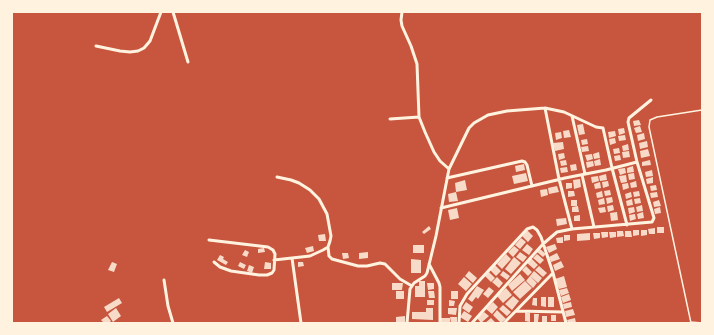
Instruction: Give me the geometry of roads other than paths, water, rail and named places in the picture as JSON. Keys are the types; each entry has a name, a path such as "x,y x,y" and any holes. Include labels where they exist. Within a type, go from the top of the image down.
{"street":[{"path":"96,46 130,52 138,51 144,48 150,41 162,12"},
{"path":"173,12 188,62"},
{"path":"402,12 402,26 417,64 420,117 424,132 440,161 449,169"},
{"path":"472,323 543,244 557,232 572,229 650,223 654,221 637,162 628,120 651,100"},
{"path":"407,323 412,286 426,275 429,264 449,169 471,125 488,115 499,112 545,108 555,110 591,125 603,128 627,225"},
{"path":"545,108 559,179 572,229"},
{"path":"572,116 594,227"},
{"path":"390,119 420,117"},
{"path":"447,178 522,161 527,165 532,186"},
{"path":"441,208 559,179 584,175 637,162"},
{"path":"277,177 299,183 310,190 319,199 327,214 331,236 328,247 329,256 332,259 358,266 367,266 380,263 385,264 400,279 412,286"},
{"path":"459,323 460,306 464,299 530,227 535,228 541,237 566,323"},
{"path":"209,240 268,248 275,252 274,270 272,273 259,275 231,271 223,269 214,262"},
{"path":"274,260 310,256 328,247"},
{"path":"292,258 301,323"},
{"path":"429,264 440,288 440,323"},
{"path":"504,323 553,274"},
{"path":"164,280 168,306 173,323"},
{"path":"516,311 563,312"}],"lane":[{"path":"702,110 657,117 650,120 649,126 691,323 702,323"}]}
